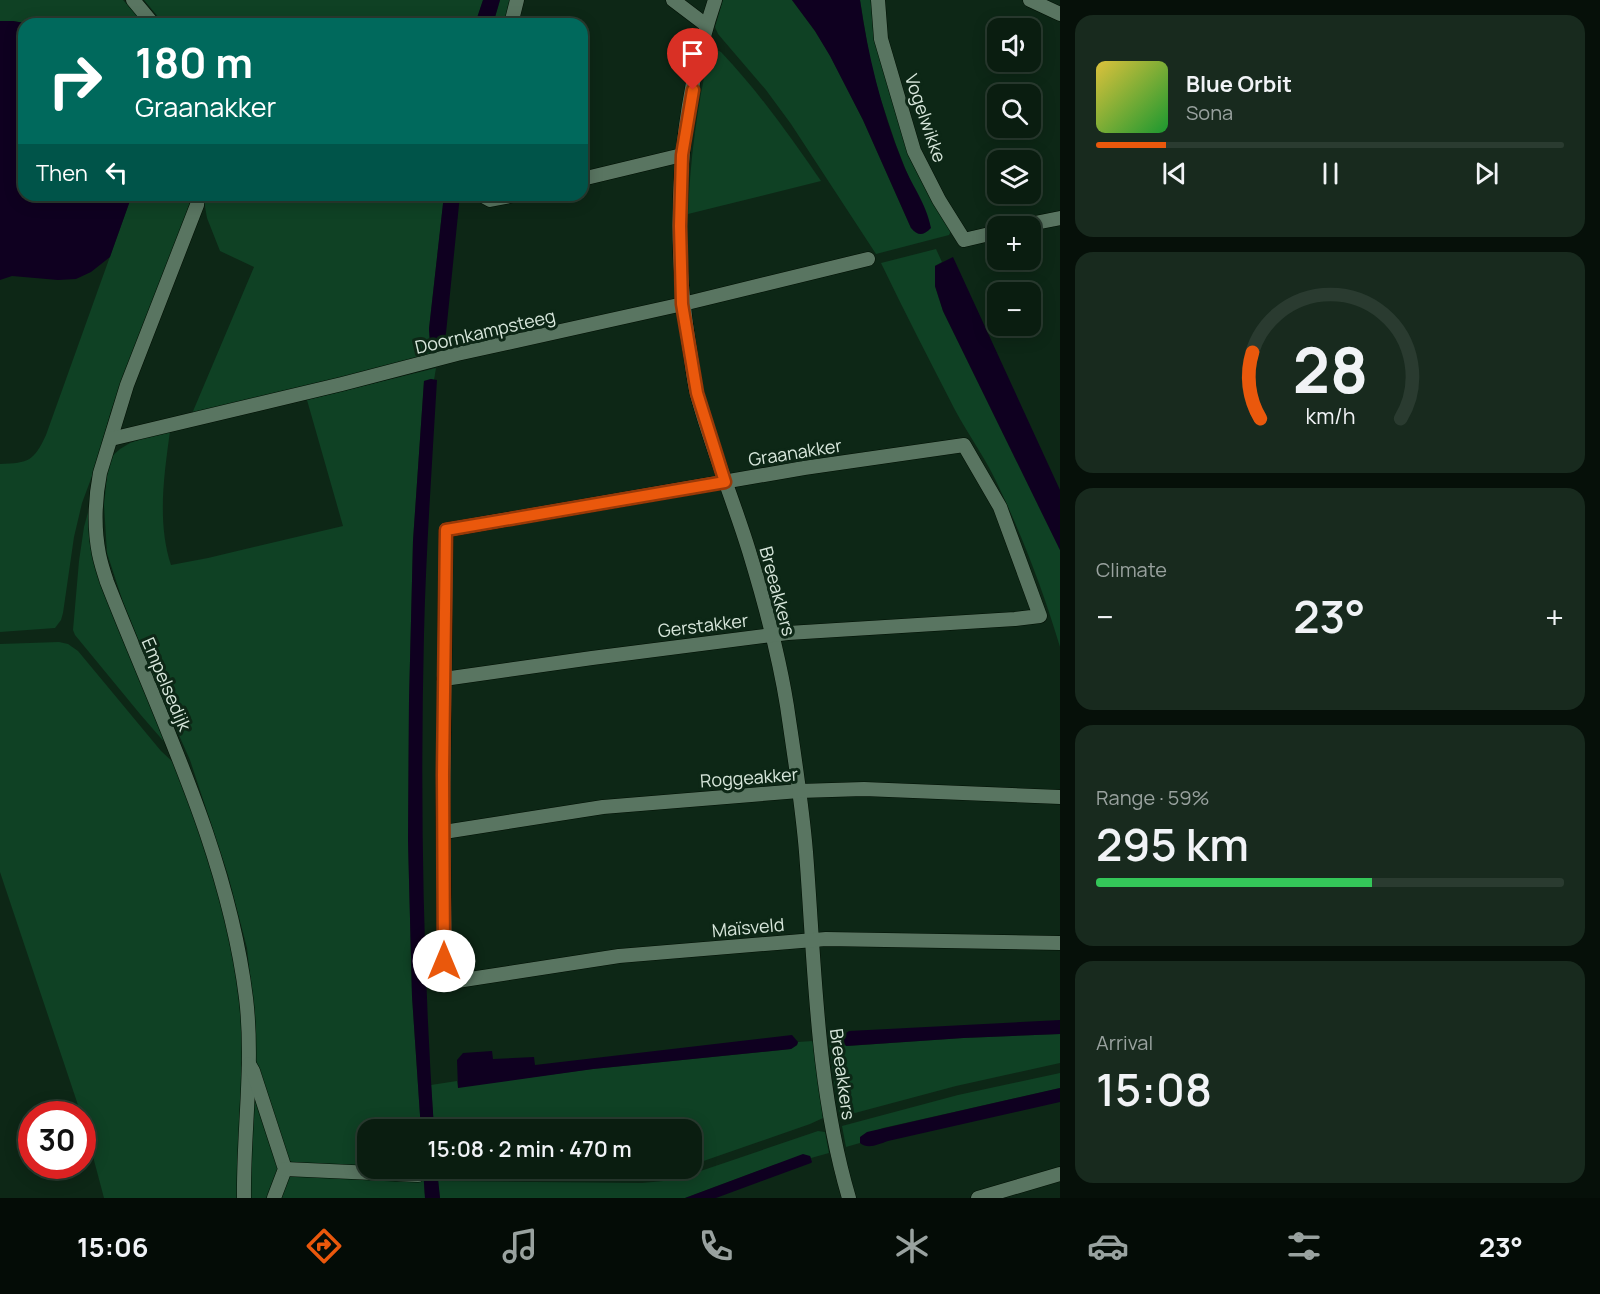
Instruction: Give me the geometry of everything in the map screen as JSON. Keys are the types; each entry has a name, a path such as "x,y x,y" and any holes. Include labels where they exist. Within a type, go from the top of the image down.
{"street":[{"path":"133,0 148,18"},
{"path":"512,18 517,0"},
{"path":"673,0 706,26"},
{"name":"Breeakkers","path":"715,0 706,26 682,155 680,226 682,304 697,393 749,551 772,635 786,701 806,851 818,1028 831,1122 849,1198"},
{"name":"Vogelwikke","path":"878,0 881,39 914,151 939,200 964,240 987,235"},
{"path":"1030,0 1060,14"},
{"path":"588,178 682,155"},
{"name":"Empelsedijk","path":"197,201 128,385 100,473 97,488 96,524 99,554 111,593 182,765 212,846 235,931 249,1030 244,1198"},
{"path":"1041,222 1060,218"},
{"name":"Doornkampsteeg","path":"111,439 457,354 682,304 868,259"},
{"name":"Graanakker","path":"444,679 446,530 804,468 964,445 1000,507 1040,616"},
{"name":"Gerstakker","path":"444,679 772,635 847,628 1015,620 1040,616"},
{"path":"444,679 444,832"},
{"name":"Roggeakker","path":"444,832 603,807 799,791 864,789 1060,797"},
{"name":"Maïsveld","path":"444,832 445,969 457,981 619,956 826,939 1060,943"},
{"path":"248,1063 254,1071 285,1169 274,1198"},
{"path":"285,1169 357,1172"},
{"path":"978,1198 1060,1174"}],"green space":[{"path":"0,0 123,0 140,18 18,18 18,22 0,21"},
{"path":"144,0 483,0 477,18 159,18"},
{"path":"500,0 512,0 507,18 495,18"},
{"path":"723,0 792,0 830,55 863,120 911,228 909,178 879,94 869,55 860,0 871,0 878,47 889,91 904,136 952,229 949,235 876,254 791,124 766,90 718,34 715,27"},
{"path":"717,50 735,67 761,99 821,181 688,214 692,154 701,94 709,54"},
{"path":"130,201 190,201 178,241 111,411 95,468 82,503 74,537 61,620 55,628 0,632 0,464 18,463 29,459 38,450 46,435"},
{"path":"204,201 443,201 429,329 430,343 434,345 433,359 191,416 254,267 220,251 207,218"},
{"path":"936,249 942,262 935,266 935,286 943,311 1060,550 1060,647 1031,563 1006,501 955,410 881,263"},
{"path":"436,368 434,380 424,381 413,541 409,701 408,840 412,996 420,1119 357,1119 357,1167 293,1163 286,1153 255,1059 254,1013 247,948 228,875 190,760 123,602 107,553 104,505 110,458 130,443 170,431 163,516 171,565 343,526 307,400"},
{"path":"90,505 92,542 166,744 73,630 79,561"},
{"path":"59,642 68,644 78,651 161,751 176,765 202,831 233,943 244,1032 239,1198 104,1198 96,1167 96,1101 77,1101 0,872 0,644"},
{"path":"1060,1034 1060,1063 956,1086 840,1117 829,1041 843,1039 843,1043 847,1046"},
{"path":"813,1041 823,1118 702,1162 702,1119 433,1119 431,1085 457,1081 458,1087 593,1069 791,1049 798,1042"},
{"path":"1060,1073 1060,1088 883,1128 861,1137 860,1143 846,1147 842,1126 958,1095"},
{"path":"253,1084 278,1166 269,1198 249,1198"},
{"path":"818,1131 825,1132 829,1153 774,1165 685,1198 440,1198 438,1181 642,1183 702,1179 702,1170"},
{"path":"289,1177 424,1181 425,1198 279,1198"}],"shaded area":[{"path":"483,0 500,0 495,18 477,18"},
{"path":"792,0 860,0 871,62 894,141 929,219 931,228 925,232 918,234 911,228 863,120 830,56"},
{"path":"0,21 13,21 18,22 18,201 130,201 110,257 91,272 76,279 58,280 12,276 0,280"},
{"path":"443,201 459,201 444,342 438,346 430,343 429,329"},
{"path":"953,257 987,331 987,336 989,336 1060,490 1060,550 943,311 935,286 935,266"},
{"path":"437,380 429,507 423,696 425,944 433,1119 420,1119 412,996 408,840 413,541 424,381"},
{"path":"1060,1020 1060,1034 846,1046 843,1040 843,1035 849,1031"},
{"path":"792,1035 798,1042 791,1049 593,1069 458,1088 457,1060 463,1053 492,1051 493,1059 534,1057 535,1065"},
{"path":"1060,1088 1060,1102 874,1146 860,1143 860,1137 867,1132"},
{"path":"803,1154 810,1156 811,1163 716,1198 685,1198"},
{"path":"424,1179 438,1179 440,1198 425,1198"}],"route":[{"path":"444,961 443,775 446,530 725,482 697,393 682,304 680,226 682,155 693,90"}]}
